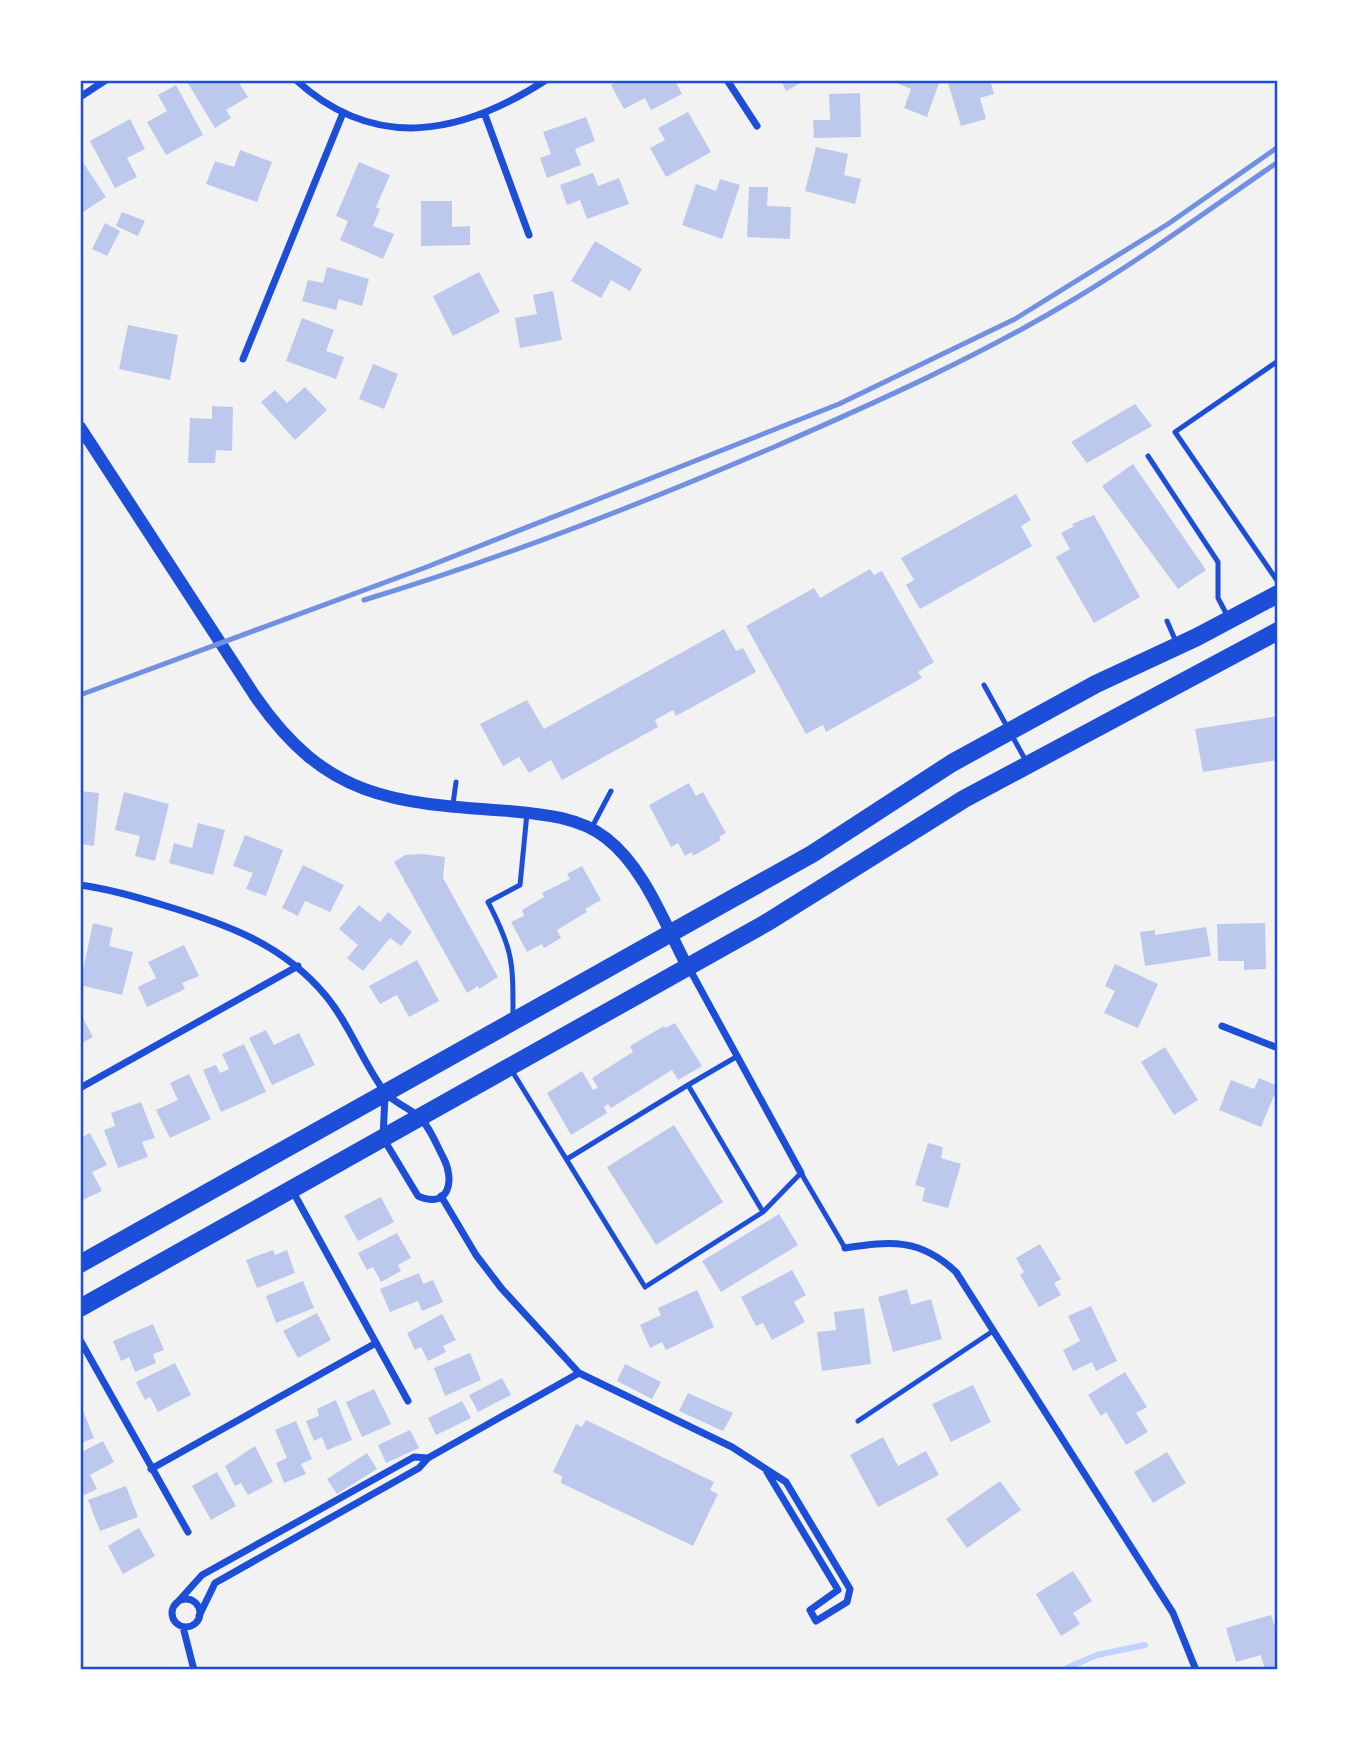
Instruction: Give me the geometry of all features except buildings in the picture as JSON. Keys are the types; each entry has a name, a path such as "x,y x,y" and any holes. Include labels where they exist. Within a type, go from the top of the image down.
{"main road":[{"path":"80,1264 812,855 908,789 1009,731 1096,684 1179,646 1278,594"},
{"path":"80,1308 688,968 810,897 944,810 1027,763 1278,631"}],"street":[{"path":"80,97 106,80"},
{"path":"296,80 320,101 342,113 366,122 417,128 442,126 485,115 546,80"},
{"path":"727,80 757,126"},
{"path":"243,359 342,113"},
{"path":"485,115 529,235"},
{"path":"80,427 255,696 293,745 337,777 377,795 453,807 562,818 592,829 607,839 626,859 670,933 736,1058 802,1173"},
{"path":"80,885 121,893 228,925 267,944 298,966 328,998 385,1094 420,1117 450,1171 450,1185 440,1196 427,1199 418,1196 383,1138 385,1094"},
{"path":"80,1088 298,966"},
{"path":"1222,1026 1278,1048"},
{"path":"292,1190 408,1401"},
{"path":"440,1196 476,1255 502,1289 579,1373 732,1447 786,1482 850,1589 847,1602 816,1622 810,1610 838,1590 767,1472"},
{"path":"845,1248 888,1241 930,1253 956,1272 1167,1603 1196,1670"},
{"path":"80,1340 188,1532"},
{"path":"151,1469 376,1343"},
{"path":"183,1627 194,1625 215,1583 419,1468 428,1458 579,1373"},
{"path":"194,1670 183,1627 172,1616 175,1605 202,1575 414,1457 428,1458"},
{"path":"175,1605 181,1601 192,1601 199,1609 199,1616"}],"lane":[{"path":"1278,361 1175,432 1278,582"},
{"path":"1148,456 1218,562 1218,598 1229,620"},
{"path":"1167,621 1179,646"},
{"path":"984,685 1027,763"},
{"path":"453,807 456,782"},
{"path":"592,829 611,791"},
{"path":"513,1021 513,963 508,940 488,902 520,884 527,813"},
{"path":"567,1159 736,1058"},
{"path":"510,1068 645,1287 763,1212 802,1173 845,1248"},
{"path":"688,1085 763,1212"},
{"path":"858,1420 993,1331"}],"waterway":[{"path":"1062,1670 1097,1655 1145,1645"}],"railway":[{"path":"80,695 424,568 839,404 1015,319 1168,224 1278,147"},
{"path":"364,600 468,567 622,510 774,447 928,377 1076,298 1153,249 1278,162"}]}
